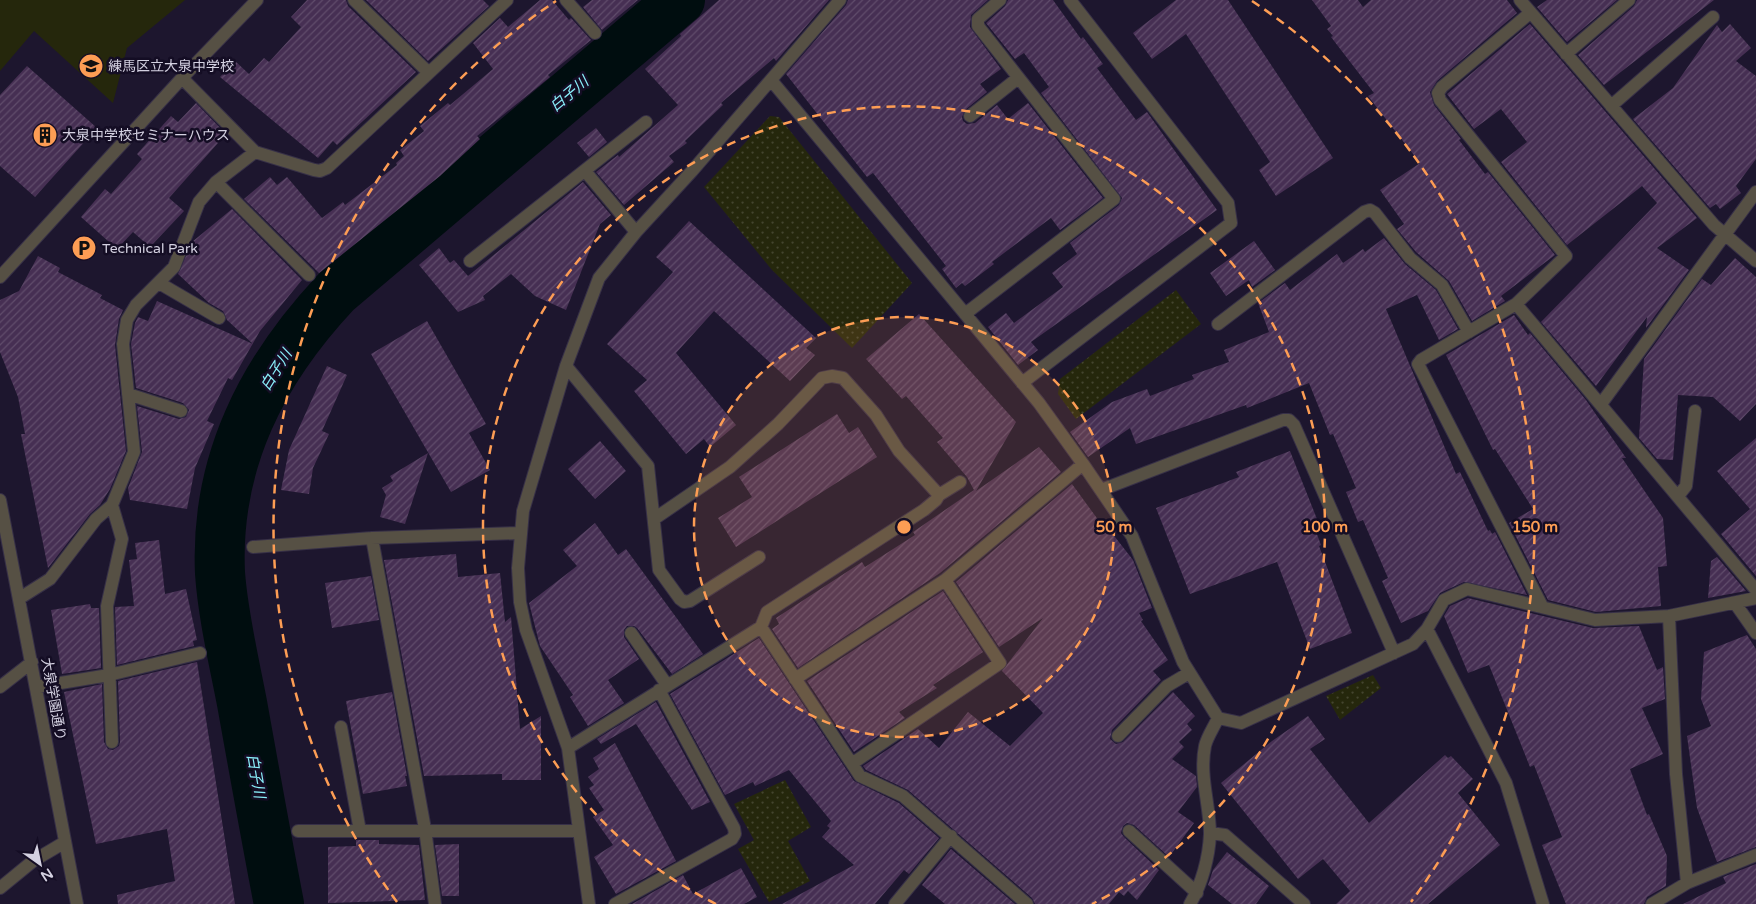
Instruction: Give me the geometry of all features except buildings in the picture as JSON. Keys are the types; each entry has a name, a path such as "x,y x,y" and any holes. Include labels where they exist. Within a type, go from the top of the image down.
{"street":[{"path":"0,277 182,78 257,0"},
{"path":"354,0 428,72"},
{"path":"182,78 255,152 320,171 327,168 507,0"},
{"path":"566,0 595,32"},
{"path":"589,904 568,748 526,630 520,602 518,568 523,511 566,366 599,278 636,232 840,0"},
{"path":"965,314 1114,199 978,26 978,19 1000,0"},
{"path":"1022,383 1231,223 1228,203 1070,0"},
{"path":"1520,0 1725,236 1756,261"},
{"path":"1566,54 1629,0"},
{"path":"1530,13 1442,87 1438,93 1440,100 1565,252 1564,259 1516,304 1422,360 1419,368 1542,606"},
{"path":"1611,106 1714,17"},
{"path":"970,116 1018,78"},
{"path":"771,80 1022,383 1084,464 1132,536 1168,629 1189,673 1218,718 1240,724 1413,644 1427,628 1444,600 1467,589 1595,620 1669,616 1756,598"},
{"path":"470,261 646,122"},
{"path":"20,598 50,579 96,519 112,505 134,452 123,344 127,320 136,305 174,268 199,202 216,182 255,152"},
{"path":"585,171 636,232"},
{"path":"216,182 309,275"},
{"path":"1601,404 1756,192"},
{"path":"1218,324 1364,212 1370,210 1375,213 1410,258 1442,285 1469,332"},
{"path":"159,283 219,318"},
{"path":"1516,304 1756,590"},
{"path":"566,366 648,466 659,570 684,602 690,601 759,556"},
{"path":"654,519 730,467 778,424 822,378 832,376 843,378 876,415 899,451 939,495"},
{"path":"128,394 181,411"},
{"path":"1678,496 1686,486 1695,411"},
{"path":"1101,490 1283,420 1288,420 1294,424 1394,653"},
{"path":"795,679 945,580 1084,464"},
{"path":"568,748 761,627 767,612 924,510 939,495 960,482"},
{"name":"大泉学園通り","path":"0,500 77,904"},
{"path":"112,505 122,538 107,606 112,742"},
{"path":"253,547 372,538 520,533"},
{"path":"372,538 425,830 435,904"},
{"path":"853,763 1000,663 945,580"},
{"path":"1735,603 1756,633"},
{"path":"1669,616 1676,774 1687,882"},
{"path":"761,627 860,776 903,796 1027,904"},
{"path":"1427,628 1506,783 1543,904"},
{"path":"615,904 732,840 735,834 734,828 663,687 631,633"},
{"path":"36,687 110,675 200,653"},
{"path":"0,687 32,662"},
{"path":"1118,736 1167,686 1189,673"},
{"path":"1129,831 1194,899 1208,853 1210,833 1203,765 1205,745 1218,718"},
{"path":"340,727 360,831"},
{"path":"298,831 579,831"},
{"path":"1210,833 1225,835 1304,904"},
{"path":"895,904 951,836"},
{"path":"0,888 33,861 65,842"},
{"path":"1652,904 1687,882 1756,855"}],"green space":[{"path":"0,0 185,0 127,48 113,103 34,31 0,71"},
{"path":"770,116 779,117 912,283 852,348 772,270 704,187"},
{"path":"1176,290 1201,324 1076,419 1058,394 1060,379"},
{"path":"1373,675 1381,688 1340,720 1326,696"},
{"path":"785,780 811,827 788,841 810,881 769,902 738,849 754,840 734,804"}],"waterway":[{"name":"白子川","path":"279,904 221,589 221,532 226,493 235,456 248,421 265,386 286,354 336,292 680,0"}],"place":[{"name":"練馬区立大泉中学校","path":"91,66"},
{"name":"大泉中学校セミナーハウス","path":"45,135"},
{"name":"Technical Park","path":"84,248"}]}
